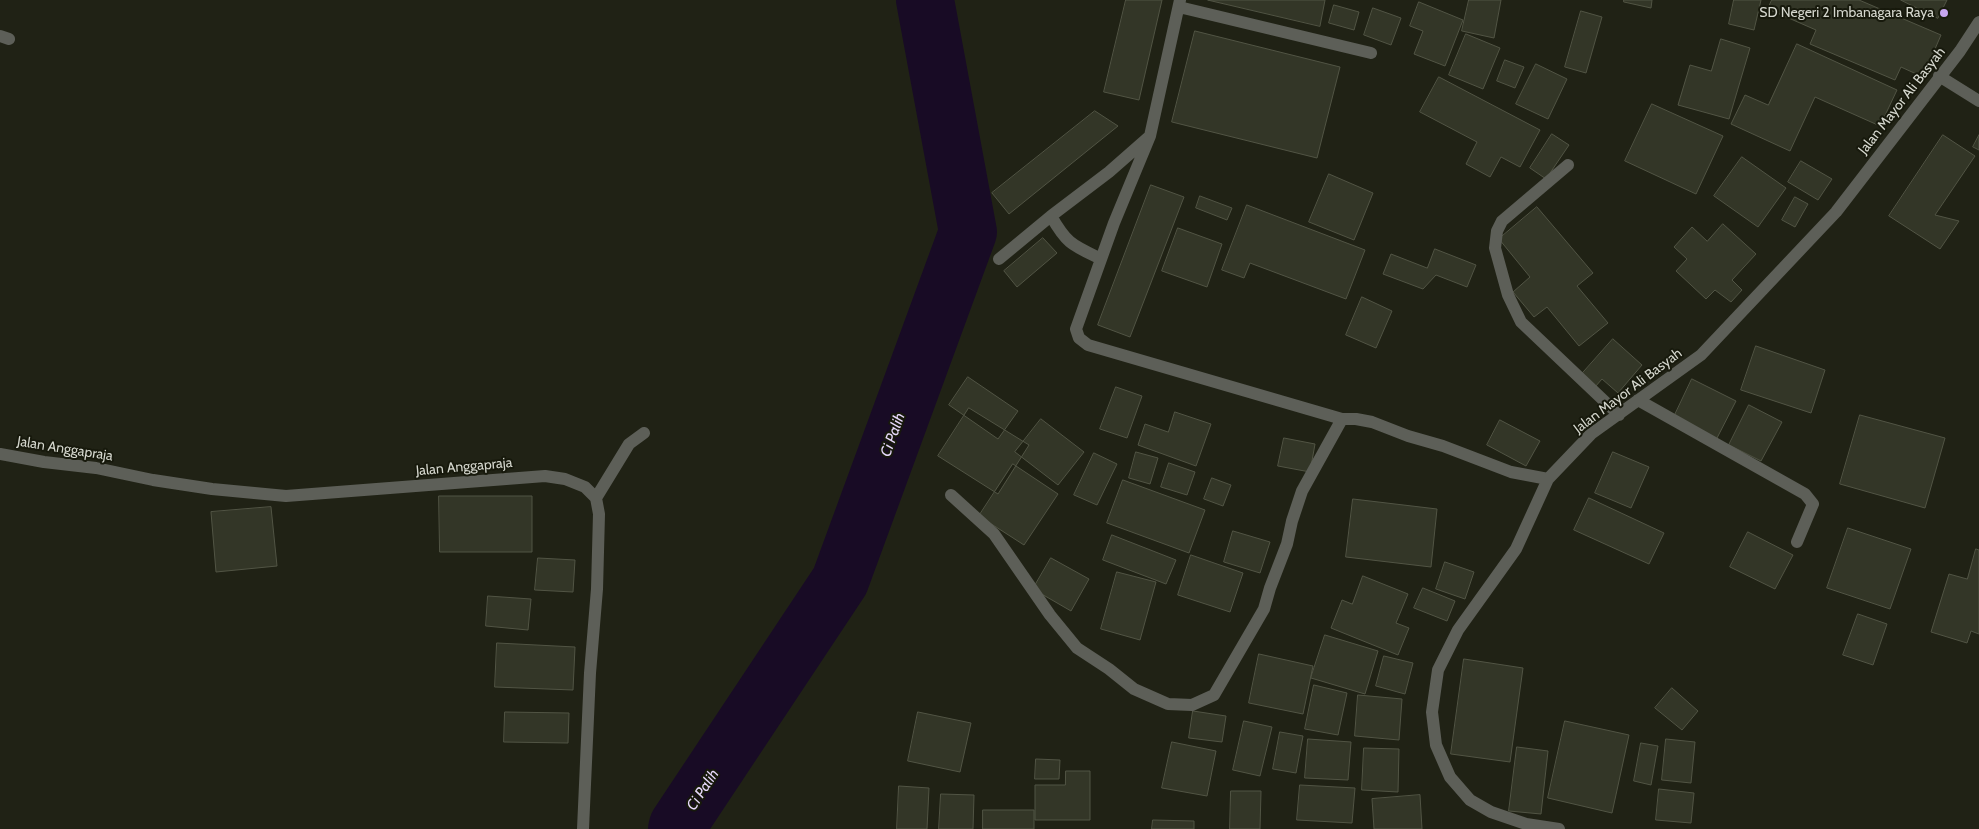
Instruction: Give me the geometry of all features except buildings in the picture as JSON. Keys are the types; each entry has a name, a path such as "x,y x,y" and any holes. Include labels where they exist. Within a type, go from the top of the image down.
{"street":[{"path":"1371,54 1180,3 1150,136 1101,259 1076,329 1079,338 1088,344 1342,419 1372,422 1408,436 1444,446 1511,472 1548,479"},
{"name":"Jalan Mayor Ali Basyah","path":"1559,829 1526,824 1491,812 1470,800 1450,777 1436,745 1432,712 1438,670 1458,630 1516,549 1548,479 1591,434 1701,355 1836,212 1960,51 1979,22"},
{"path":"1939,76 1979,101"},
{"path":"1000,258 1109,172 1150,136"},
{"path":"1568,166 1502,220 1495,248 1508,295 1521,322 1619,415"},
{"path":"1051,216 1061,233 1072,245 1101,259"},
{"path":"1638,400 1805,494 1813,504 1797,542"},
{"path":"951,495 994,534 1050,615 1077,648 1109,669 1134,689 1168,704 1192,705 1214,695 1264,609 1302,491 1342,419"},
{"path":"584,829 590,673 597,589 599,514 596,498 629,444 644,433"},
{"name":"Jalan Anggapraja","path":"0,454 44,462 96,468 172,483 286,496 545,476 565,479 585,487 596,498"}],"waterway":[{"name":"Ci Palih","path":"677,829 840,581 968,232 925,0"}],"place":[{"name":"SD Negeri 2 Imbanagara Raya","path":"1944,13"}]}
